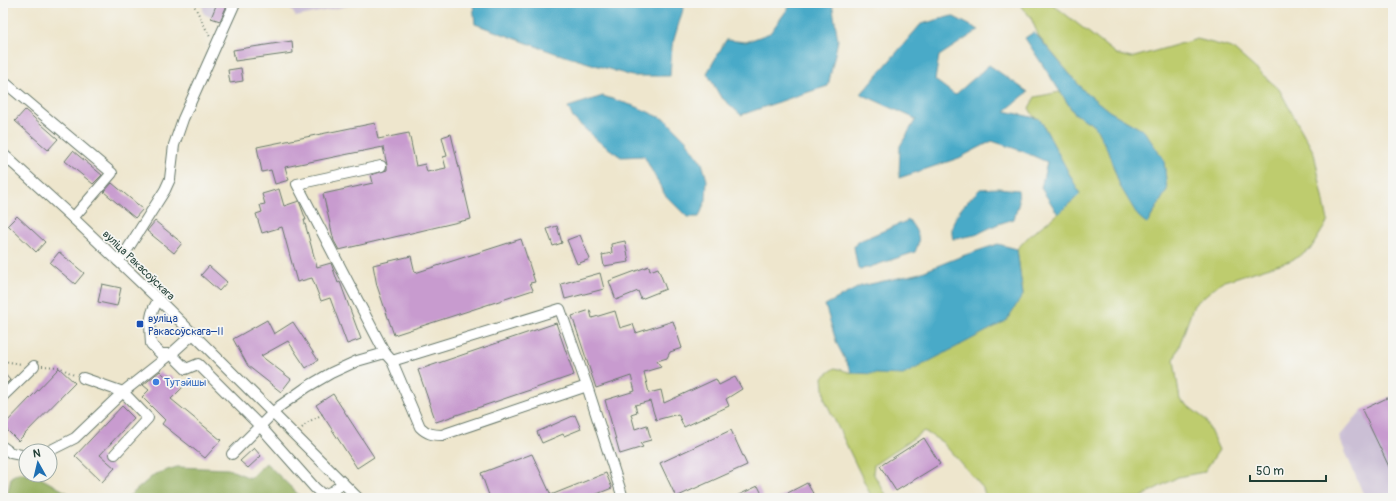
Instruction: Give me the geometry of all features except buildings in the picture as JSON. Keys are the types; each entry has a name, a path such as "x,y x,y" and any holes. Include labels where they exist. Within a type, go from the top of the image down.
{"street":[{"path":"118,261 127,250 165,190 170,179 174,145 182,119 235,3"},
{"path":"3,81 112,173 73,218"},
{"name":"вуліца Ракасоўскага","path":"3,154 159,300 358,498"},
{"path":"381,166 297,184 385,353 392,361 420,427 428,433 434,435 442,434 587,386"},
{"path":"159,300 154,306 151,316 151,344 160,354 171,354 186,368 198,364 260,426 323,495 333,491 343,483"},
{"path":"392,361 560,309 587,386 623,498"},
{"path":"58,446 75,438 123,392 171,354 193,334"},
{"path":"232,454 280,406 307,387 331,373 357,361 385,353"},
{"path":"3,396 34,366"},
{"path":"83,378 123,392 148,418 115,454"},
{"path":"3,447 11,453 18,454"}],"path":[{"path":"193,3 215,47"},
{"path":"302,428 308,422 323,414"}],"shaded area":[{"path":"202,3 230,3 222,22 204,14"},
{"path":"287,3 362,3 296,17"},
{"path":"1393,396 1393,498 1365,498 1339,437 1362,410"}],"green space":[{"path":"1019,3 1051,3 1116,54 1131,58 1197,39 1232,48 1279,89 1314,153 1328,221 1310,250 1290,261 1221,282 1194,305 1174,360 1180,400 1205,419 1219,450 1204,472 1178,477 1149,492 1141,498 986,498 983,488 942,442 924,431 874,465 873,473 888,498 872,498 825,400 823,377 835,368 852,373 1023,294 1017,249 1030,235 1058,214 1080,194 1040,119 1034,117 1029,108 1035,97 1060,92 1074,113 1095,126 1108,151 1120,186 1147,224 1167,190 1164,160 1144,131 1109,111 1084,91 1039,37 1031,18"},
{"path":"266,463 302,498 127,498 155,474 177,467 228,469 250,478"},
{"path":"18,473 18,483 50,483 77,498 7,498 11,477"}],"water":[{"path":"473,3 685,3 672,46 670,76 632,76 555,53 475,24"},
{"path":"792,3 832,3 838,40 828,86 741,115 720,96 707,73 726,40 746,42 770,33"},
{"path":"952,16 979,30 939,56 935,80 955,95 989,65 1028,92 1005,111 1040,119 1080,194 1058,214 1041,188 1047,162 1022,151 992,141 959,158 899,178 900,146 916,119 861,94 921,24"},
{"path":"1034,32 1084,91 1109,111 1144,131 1164,160 1167,190 1147,224 1138,216 1120,186 1108,151 1095,126 1074,113 1025,38"},
{"path":"603,96 637,107 666,120 686,140 702,163 707,180 706,200 699,217 687,217 665,195 644,156 621,157 598,141 573,118 568,107"},
{"path":"998,188 1018,190 1019,202 1014,219 998,224 975,235 953,239 952,232 955,218 964,205 980,189"},
{"path":"909,220 915,228 919,239 915,252 867,268 858,269 854,247 857,242"},
{"path":"998,244 1017,249 1023,295 1006,321 903,375 852,373 837,344 825,305 861,286 917,274 962,256"}],"place":[{"name":"вуліца Ракасоўскага–II","path":"140,324"},
{"name":"Тутэйшы","path":"156,382"}]}
